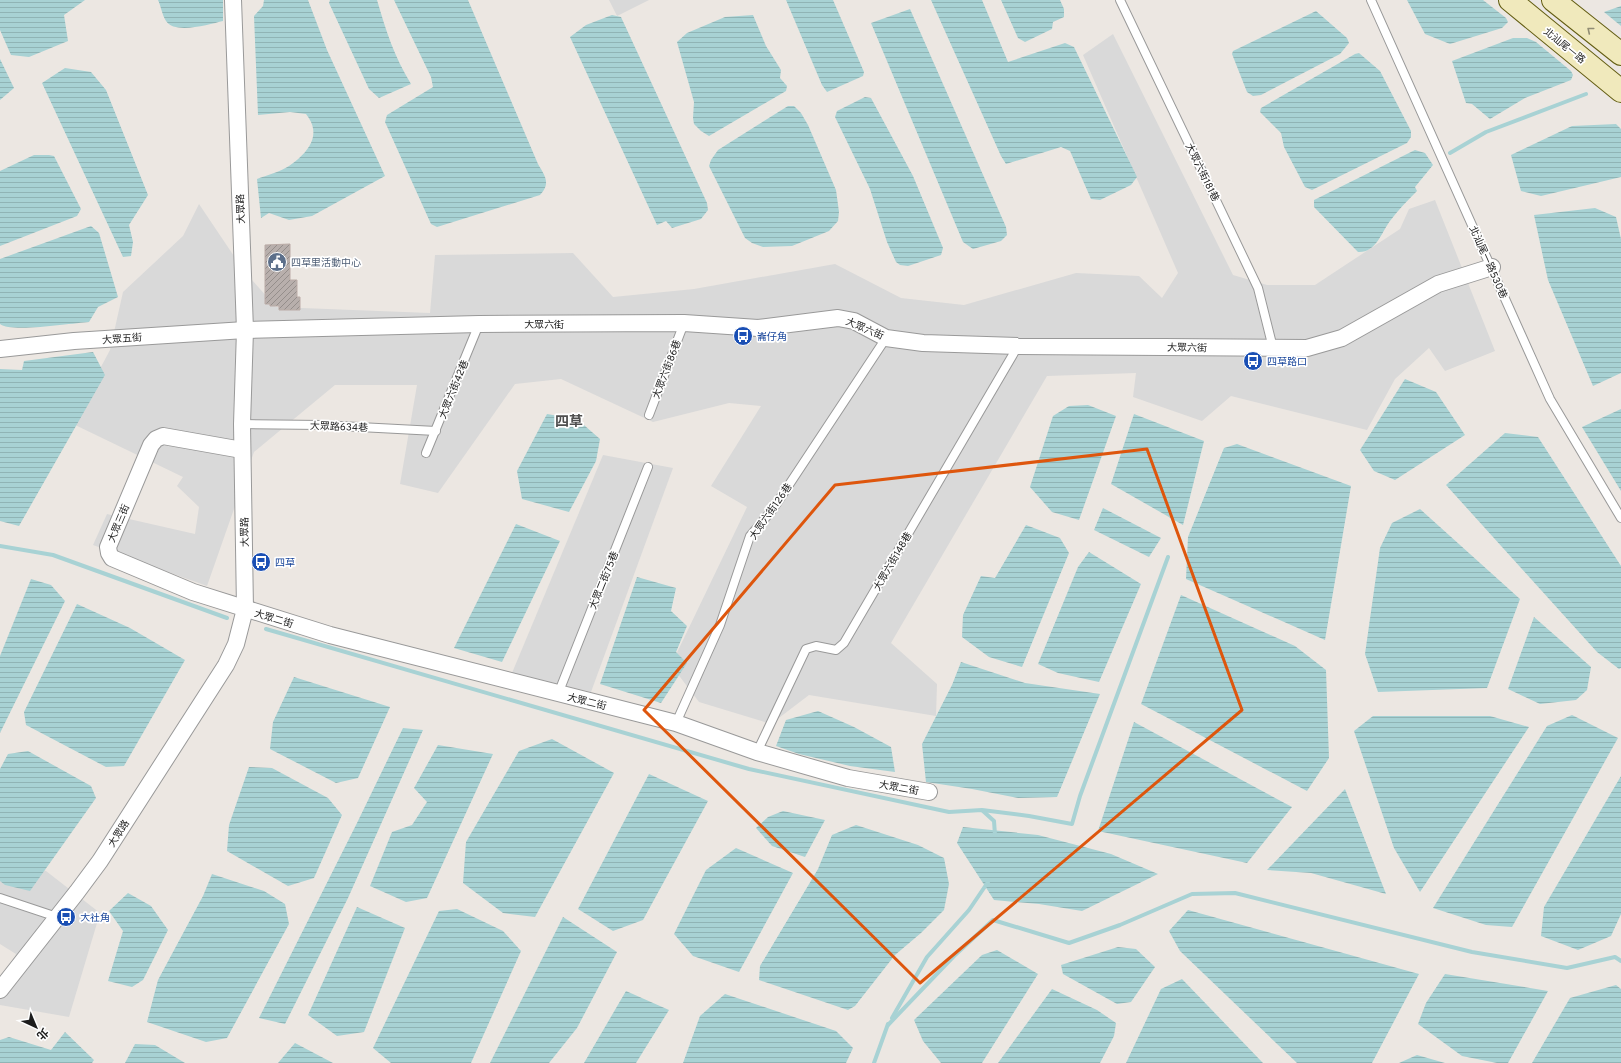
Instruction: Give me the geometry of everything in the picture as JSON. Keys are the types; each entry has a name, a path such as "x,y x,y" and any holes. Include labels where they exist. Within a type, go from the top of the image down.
{"street":[{"name":"大眾路","path":"0,990 100,861 226,665 236,644 245,609 242,424 245,330 233,0"},
{"name":"北汕尾一路","path":"1510,0 1613,84"},
{"path":"1553,0 1621,54"},
{"path":"1613,84 1621,58"},
{"name":"大眾六街","path":"245,330 479,324 684,323 758,328 838,318 854,322 886,338 923,342 1018,346 1307,348 1342,338 1438,284 1492,267"},
{"name":"大眾五街","path":"0,349 74,341 245,330"},
{"name":"大眾三街","path":"242,450 163,436 156,439 151,445 108,547 112,558 194,592 245,609"},
{"name":"大眾二街","path":"245,609 330,634 558,694 676,723 757,752 848,778 929,792"}],"lane":[{"name":"大眾六街181巷","path":"1120,0 1258,288 1273,348"},
{"name":"北汕尾一路530巷","path":"1371,0 1550,399 1621,518"},
{"name":"大眾六街86巷","path":"648,415 684,323"},
{"name":"大眾六街42巷","path":"426,453 479,324"},
{"name":"大眾六街126巷","path":"676,723 720,625 750,536 773,509 886,338"},
{"name":"大眾六街148巷","path":"757,752 806,650 816,646 836,650 844,643 1018,346"},
{"name":"大眾路634巷","path":"242,424 321,425 436,431"},
{"name":"大眾二街75巷","path":"558,694 648,467"},
{"path":"0,898 57,917"}],"highlighted area":[{"path":"1147,449 1242,710 920,983 644,710 835,485"}],"shaded area":[{"path":"609,0 649,0 617,16"},
{"path":"1113,34 1233,275 1267,285 1315,285 1400,229 1409,209 1435,200 1495,351 1445,371 1429,348 1395,379 1367,430 1231,396 1202,421 1133,397 1136,373 1047,376 891,643 937,684 936,716 809,695 771,724 699,702 671,665 747,507 711,486 761,406 729,403 653,422 561,379 515,384 438,493 400,484 417,385 335,385 254,452 207,586 93,545 107,514 195,534 199,507 177,486 183,477 71,423 110,350 123,292 183,236 199,204 244,271 276,307 430,313 435,255 573,253 613,297 694,289 835,264 901,298 964,305 1076,273 1139,276 1162,298 1178,273 1083,55"},
{"path":"603,455 673,468 591,692 512,673"},
{"path":"0,854 46,871 100,913 69,1017 0,1005 0,987 16,954 0,944"}],"water":[{"path":"0,0 85,0 64,15 68,41 29,57 11,55 0,30"},
{"path":"158,0 223,0 223,21 185,28 170,25 163,16"},
{"path":"264,0 308,0 327,50 385,176 312,216 289,220 269,213 261,218 257,179 282,170 296,161 311,143 313,129 306,114 290,112 258,115 254,16 263,6"},
{"path":"330,0 377,0 391,43 411,84 379,98 369,89 329,3"},
{"path":"394,0 468,0 538,164 545,176 545,187 540,195 437,227 431,224 385,122 387,115 433,87 431,77"},
{"path":"786,0 833,0 864,72 863,76 827,92 822,85"},
{"path":"931,0 982,0 1008,62 1065,43 1074,47 1137,177 1131,185 1100,200 1091,199 1070,151 1061,147 1006,164 1001,156"},
{"path":"1001,0 1060,0 1064,9 1064,17 1053,22 1052,29 1025,42 1018,38"},
{"path":"1407,0 1483,0 1506,18 1508,22 1502,28 1450,44 1425,34"},
{"path":"1621,6 1621,26 1604,12"},
{"path":"910,9 1006,227 1007,235 1001,241 973,249 963,242 871,23"},
{"path":"1316,11 1347,38 1349,43 1340,54 1261,95 1253,96 1247,92 1232,54 1233,51"},
{"path":"612,15 621,17 707,203 708,210 701,219 672,228 666,221 657,225 570,37 586,25"},
{"path":"753,15 766,46 781,70 780,78 787,86 786,91 709,136 694,124 694,102 677,42 687,33 725,17"},
{"path":"1513,38 1527,38 1536,42 1571,71 1573,75 1571,80 1525,98 1490,119 1472,104 1466,103 1452,61"},
{"path":"1359,53 1380,71 1411,131 1411,137 1407,143 1312,190 1305,187 1284,147 1281,133 1260,112 1261,108"},
{"path":"0,59 14,88 0,100"},
{"path":"65,68 91,72 106,90 148,195 129,225 133,242 131,256 123,257 42,83"},
{"path":"865,97 871,98 913,176 943,248 941,255 908,266 900,265 896,262 887,242 870,189 835,117 837,111"},
{"path":"788,106 794,106 801,113 808,125 836,190 839,212 838,221 829,231 792,246 763,247 752,243 745,238 709,166 718,150"},
{"path":"1616,124 1621,129 1621,177 1541,196 1521,191 1511,155 1572,126"},
{"path":"1415,150 1425,153 1433,165 1415,187 1417,191 1393,217 1374,246 1358,252 1314,207 1314,200"},
{"path":"34,155 54,156 81,209 77,216 0,246 0,171"},
{"path":"1595,208 1616,217 1621,239 1621,373 1593,386 1548,280 1534,215"},
{"path":"91,226 99,233 118,297 98,307 89,322 29,328 6,327 0,324 0,259"},
{"path":"93,352 105,375 19,526 0,521 0,369 22,370 24,361"},
{"path":"1405,379 1436,392 1465,435 1395,480 1374,471 1360,450"},
{"path":"1088,405 1116,416 1079,520 1052,512 1030,487 1053,416 1069,406"},
{"path":"1621,409 1621,491 1582,427"},
{"path":"547,414 577,419 600,439 596,461 569,512 522,499 517,471"},
{"path":"1134,414 1204,441 1183,525 1111,484"},
{"path":"1505,433 1538,437 1621,566 1621,668 1619,669 1597,652 1446,485"},
{"path":"1237,444 1351,486 1325,640 1186,579 1188,537 1224,448"},
{"path":"1103,508 1161,538 1149,557 1094,530"},
{"path":"1420,509 1520,599 1487,688 1378,692 1365,654 1380,548 1392,523"},
{"path":"516,524 560,541 502,662 454,648"},
{"path":"1026,525 1060,538 1069,553 1022,667 989,657 962,637 963,615 981,576 995,578"},
{"path":"1089,552 1141,584 1099,682 1058,673 1038,664 1078,567"},
{"path":"637,577 676,588 671,611 687,626 676,652 687,663 661,703 600,684"},
{"path":"31,579 51,585 65,601 0,733 0,656"},
{"path":"1181,595 1295,646 1326,670 1329,758 1307,791 1141,704"},
{"path":"77,604 130,628 185,660 124,766 106,767 26,725 24,712"},
{"path":"1534,617 1591,667 1587,690 1576,700 1540,704 1508,689"},
{"path":"961,662 1025,683 1100,694 1057,797 1018,798 926,782 922,744 952,685"},
{"path":"294,677 390,707 358,778 336,783 270,749 273,722"},
{"path":"818,711 854,727 891,747 895,772 850,766 799,754 776,746 786,720"},
{"path":"1572,715 1618,738 1512,927 1486,925 1433,908 1547,726"},
{"path":"1373,716 1490,716 1529,727 1420,892 1394,848 1354,731"},
{"path":"1134,722 1292,807 1247,863 1098,831"},
{"path":"403,728 423,730 348,898 285,1024 259,1018 357,823"},
{"path":"552,739 614,773 535,917 503,913 463,883 466,842 519,751"},
{"path":"438,745 493,754 427,898 406,902 370,886 392,832 412,825 427,802 414,788"},
{"path":"28,751 91,786 96,798 30,891 5,885 0,881 0,769 8,754"},
{"path":"249,767 272,768 328,798 342,815 314,878 288,886 227,851 229,825"},
{"path":"649,774 708,801 643,920 613,931 578,909"},
{"path":"1621,776 1621,914 1611,936 1578,950 1541,936 1544,907"},
{"path":"1345,789 1386,894 1311,873 1267,870"},
{"path":"783,811 825,820 805,857 772,846 756,828 768,817"},
{"path":"856,825 918,845 944,858 949,884 944,910 921,933 895,955 855,1006 848,1010 759,980 760,966 818,869 832,835"},
{"path":"963,827 1038,835 1111,854 1158,874 1082,911 1039,904 994,900 957,843"},
{"path":"736,848 793,873 739,972 693,956 674,934 706,870"},
{"path":"212,874 264,891 285,904 289,924 227,1038 206,1042 147,1022 158,980 203,896"},
{"path":"128,893 151,906 168,930 143,980 132,987 108,981 123,931 109,911"},
{"path":"357,907 405,928 364,1032 337,1036 308,1015"},
{"path":"457,909 503,931 521,951 471,1063 391,1063 373,1048 439,911"},
{"path":"1188,910 1419,974 1372,1063 1297,1063 1180,951 1169,931"},
{"path":"563,917 617,952 577,1028 549,1063 490,1063"},
{"path":"1118,947 1136,949 1155,967 1131,1002 1117,1004 1063,974 1061,965"},
{"path":"997,950 1038,974 982,1063 941,1063 923,1041 914,1020 982,955"},
{"path":"1445,974 1548,991 1508,1063 1497,1063 1462,1056 1418,1024 1426,1003"},
{"path":"1182,979 1263,1063 1126,1063 1161,989"},
{"path":"1616,985 1621,989 1621,1063 1532,1063 1570,998"},
{"path":"1052,989 1097,1010 1116,1023 1114,1036 1100,1063 998,1063"},
{"path":"626,991 669,1010 636,1063 584,1063"},
{"path":"725,994 836,1031 853,1048 846,1063 683,1063 700,1016"},
{"path":"65,1032 94,1060 92,1063 0,1063 0,1040 9,1037 51,1050"},
{"path":"295,1043 333,1063 278,1063"},
{"path":"135,1044 155,1045 185,1063 125,1063"},
{"path":"1417,1055 1445,1063 1399,1063"}],"building":[{"name":"四草里活動中心","path":"290,244 290,280 297,280 297,297 300,297 300,310 279,310 279,306 270,306 270,304 265,304 265,245"}],"waterway":[{"path":"1450,153 1486,132 1586,94"},
{"path":"0,546 53,555 227,618"},
{"path":"266,629 749,769 949,812 982,810 1029,816 1072,824 1080,796 1168,557"},
{"path":"983,811 994,821 995,835"},
{"path":"892,1018 927,957 969,910 988,882"},
{"path":"888,1025 954,956 993,920 1069,943 1120,925 1192,894 1235,893 1472,952 1567,968 1615,957 1621,961"},
{"path":"874,1063 888,1024"}],"place":[{"name":"四草里活動中心","path":"277,262"},
{"name":"崙仔角","path":"743,336"},
{"name":"四草路口","path":"1253,361"},
{"name":"四草","path":"261,562"},
{"name":"大社角","path":"66,917"}],"district":[{"name":"四草","path":"569,421"}]}
